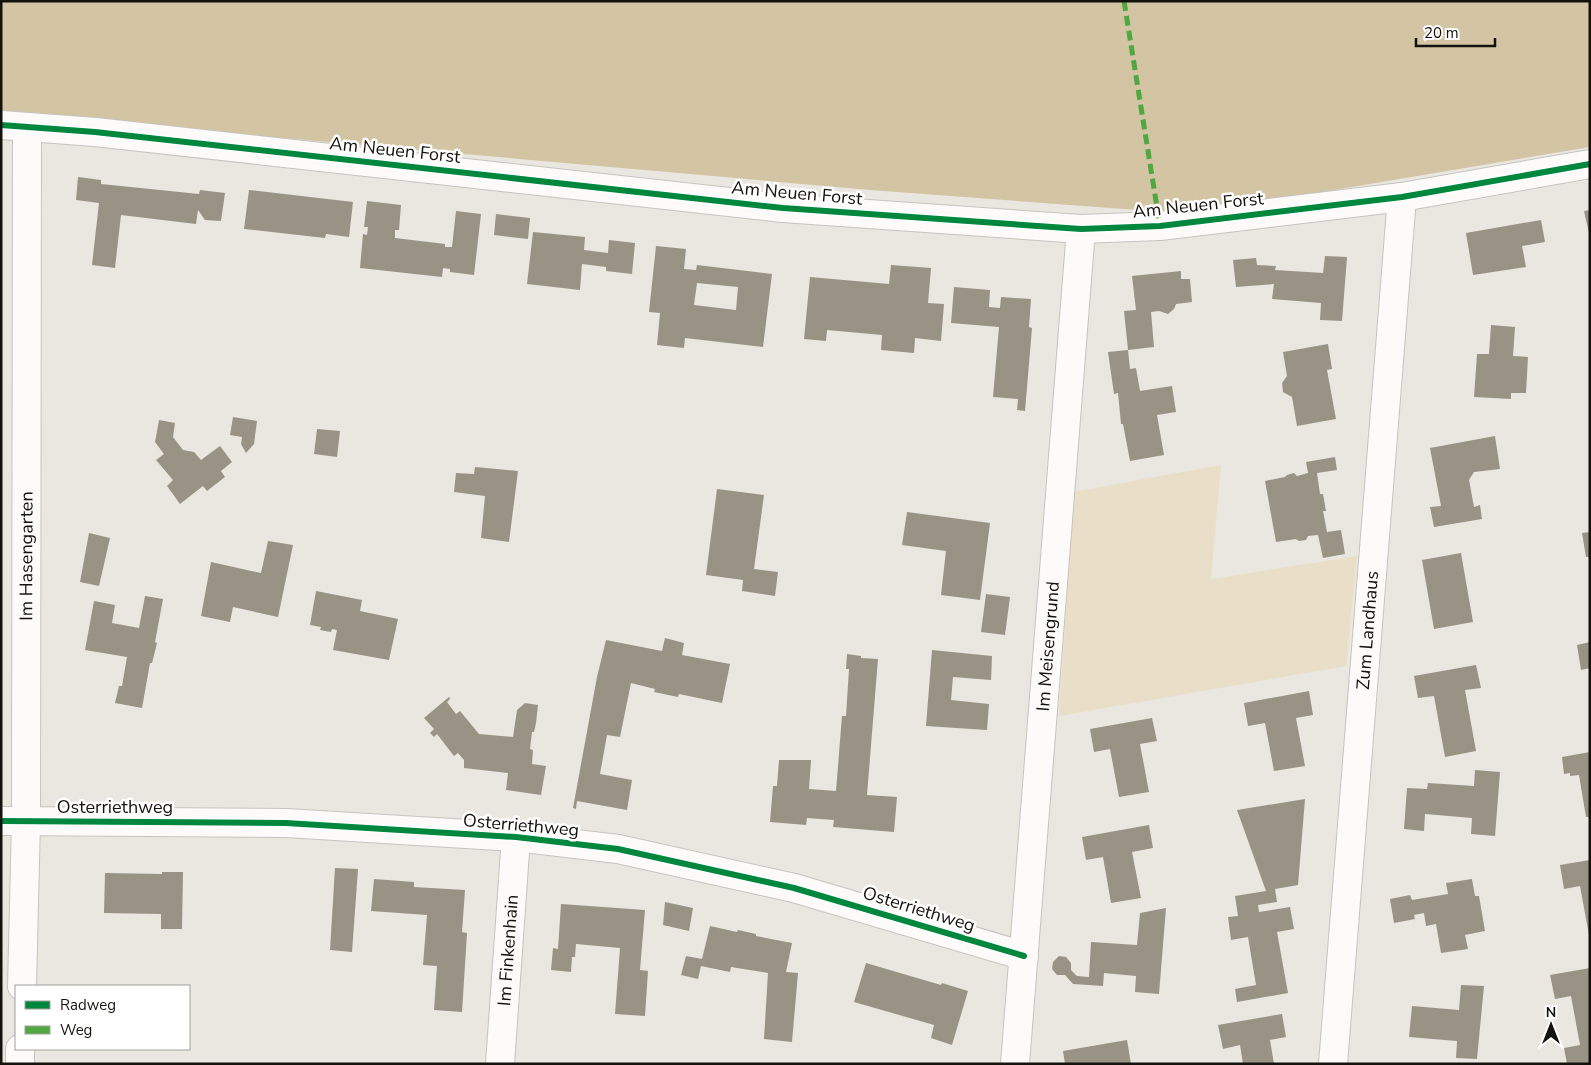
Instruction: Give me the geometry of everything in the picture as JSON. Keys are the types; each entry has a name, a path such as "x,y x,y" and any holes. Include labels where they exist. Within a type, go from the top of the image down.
{"street":[{"name":"Am Neuen Forst","path":"14,126 104,133 783,208 1081,229 1160,226 1402,197 1590,164"},
{"name":"Im Hasengarten","path":"14,126 13,822 22,985"},
{"name":"Zum Landhaus","path":"1333,1064 1402,197"},
{"name":"Im Meisengrund","path":"1015,1064 1081,229"},
{"name":"Osterriethweg","path":"13,822 286,823 516,837 618,850 794,888 1024,956"},
{"name":"Im Finkenhain","path":"500,1064 516,837"},
{"path":"20,1050 20,1064"}],"shaded area":[{"path":"1,1 1590,1 1590,147 1192,214 870,190 1,113"},
{"path":"1221,465 1211,579 1357,556 1346,666 1059,716 1074,492"}],"building":[{"path":"78,177 101,180 101,184 199,194 200,190 225,193 221,221 205,220 198,210 196,224 121,215 115,268 92,265 99,203 76,200"},
{"path":"249,190 353,202 349,237 326,234 325,238 244,229"},
{"path":"367,201 401,205 399,230 395,230 395,238 445,244 445,247 452,247 456,211 481,214 474,275 450,272 450,269 443,268 442,277 360,268 363,234 367,235 368,227 364,227"},
{"path":"1590,210 1590,233 1589,233 1584,211"},
{"path":"496,214 530,218 528,239 494,235"},
{"path":"1541,220 1545,242 1522,246 1526,267 1473,275 1466,233"},
{"path":"533,232 585,237 584,250 608,253 609,240 635,243 632,274 606,271 606,267 582,264 580,290 527,284"},
{"path":"656,246 686,249 684,269 696,270 697,265 772,274 763,347 685,338 684,348 657,345 660,313 649,312","holes":["697,283 738,287 736,310 694,305"]},
{"path":"1325,256 1347,257 1342,321 1320,320 1321,303 1272,299 1274,284 1236,287 1233,260 1256,258 1257,265 1276,266 1275,270 1323,273"},
{"path":"891,265 931,268 928,303 944,304 941,341 915,338 914,353 881,350 882,335 827,330 826,341 804,339 810,277 889,284"},
{"path":"1181,271 1181,279 1190,279 1192,302 1176,304 1174,309 1168,314 1159,311 1151,312 1154,347 1128,350 1124,311 1136,310 1132,276"},
{"path":"954,287 990,290 989,307 1000,308 1001,297 1031,299 1029,327 1032,328 1025,411 1017,410 1018,399 993,397 999,327 951,323"},
{"path":"1491,325 1515,327 1513,356 1528,357 1526,393 1511,393 1511,399 1474,397 1477,354 1489,354"},
{"path":"1328,344 1332,369 1327,370 1336,419 1297,426 1292,397 1283,392 1282,383 1287,376 1283,352"},
{"path":"1128,350 1130,369 1136,368 1140,391 1172,386 1176,412 1157,415 1164,455 1130,461 1123,424 1121,424 1118,393 1114,394 1108,352"},
{"path":"233,417 257,421 254,444 246,453 241,444 242,437 230,435"},
{"path":"159,420 175,423 173,437 183,450 194,452 201,460 220,446 232,462 221,471 225,477 207,491 203,486 180,504 167,486 173,480 156,460 164,454 155,442"},
{"path":"317,429 340,431 337,457 314,454"},
{"path":"1495,436 1500,469 1474,472 1469,480 1474,507 1480,505 1482,519 1434,527 1430,507 1441,506 1430,448"},
{"path":"1335,457 1337,470 1317,473 1320,494 1323,494 1326,511 1323,511 1327,532 1341,530 1345,554 1323,558 1318,535 1308,536 1306,540 1299,541 1296,539 1276,542 1265,481 1294,473 1297,476 1308,473 1306,462"},
{"path":"475,467 518,471 509,542 481,538 485,496 454,492 456,473 474,474"},
{"path":"717,489 764,495 754,569 778,572 775,596 742,591 743,580 706,575"},
{"path":"907,512 990,523 980,600 941,595 946,551 902,545"},
{"path":"1590,532 1590,557 1586,557 1582,533"},
{"path":"89,533 110,538 99,586 80,582"},
{"path":"268,541 293,545 278,617 233,607 230,622 201,616 211,562 261,573"},
{"path":"1461,553 1473,622 1434,629 1422,560"},
{"path":"316,591 362,600 360,611 398,619 389,660 333,650 337,630 332,629 331,632 320,630 321,627 310,625"},
{"path":"986,594 1010,597 1005,635 981,632"},
{"path":"145,596 163,599 155,642 157,643 152,663 150,663 142,708 115,703 119,686 122,686 127,657 85,650 94,601 115,605 112,623 139,628"},
{"path":"665,638 684,643 682,655 730,664 722,703 679,694 678,697 654,692 655,689 631,683 620,737 607,735 600,774 632,780 627,810 577,801 576,809 573,808 597,677 606,640 662,651"},
{"path":"1590,642 1590,668 1581,670 1577,645"},
{"path":"932,650 992,656 991,680 953,677 951,700 989,704 987,730 926,726"},
{"path":"847,654 861,656 861,658 878,659 867,795 897,797 894,832 833,827 834,820 807,818 806,825 770,822 773,786 777,786 779,760 811,760 809,789 836,791 842,716 846,716 849,669 846,669"},
{"path":"1476,665 1481,688 1465,690 1476,751 1445,757 1434,696 1418,698 1414,676"},
{"path":"1309,691 1313,715 1296,718 1305,766 1274,771 1265,723 1248,726 1244,703"},
{"path":"449,697 450,699 447,702 456,714 460,711 479,734 513,737 517,710 525,703 538,705 530,749 533,750 532,764 546,766 541,795 506,790 508,773 464,768 464,760 458,753 454,756 437,734 434,737 430,733 434,729 424,718"},
{"path":"1152,718 1157,741 1140,744 1149,792 1119,797 1110,749 1094,752 1090,729"},
{"path":"1590,752 1590,817 1586,817 1579,775 1570,776 1570,773 1564,774 1562,757"},
{"path":"1475,770 1500,772 1495,836 1471,834 1472,818 1425,814 1424,831 1404,829 1407,788 1427,789 1428,783 1474,786"},
{"path":"1305,799 1298,885 1275,889 1277,902 1258,905 1259,912 1290,907 1294,929 1277,932 1288,993 1237,1002 1235,989 1256,985 1248,937 1231,940 1228,917 1238,916 1235,896 1266,891 1237,810"},
{"path":"1149,825 1153,848 1132,852 1141,898 1111,903 1103,857 1086,860 1082,837"},
{"path":"1590,860 1589,935 1580,886 1564,889 1560,865"},
{"path":"335,868 358,869 352,952 330,950"},
{"path":"162,872 183,872 182,929 161,929 161,914 104,913 105,873 162,874"},
{"path":"374,879 414,882 414,887 465,890 462,932 467,933 462,1012 434,1010 437,966 423,965 427,915 371,911"},
{"path":"1472,879 1475,896 1479,896 1485,931 1465,935 1468,949 1441,953 1436,924 1426,926 1424,913 1414,915 1415,919 1394,923 1390,899 1410,895 1412,900 1448,894 1446,883"},
{"path":"665,902 693,908 689,931 663,925"},
{"path":"561,904 645,910 640,970 648,971 645,1016 615,1014 620,948 576,944 575,957 572,957 571,972 551,970 553,948 558,949"},
{"path":"1166,908 1159,994 1135,992 1136,976 1104,973 1103,986 1073,984 1065,975 1057,975 1052,969 1053,962 1059,956 1066,957 1071,963 1071,970 1077,976 1089,977 1091,942 1137,945 1140,913"},
{"path":"710,926 737,932 738,930 756,934 756,936 792,943 786,972 798,973 792,1042 764,1039 768,973 731,967 730,972 701,966 698,979 681,975 686,956 702,959"},
{"path":"866,963 968,991 952,1045 931,1038 934,1025 854,1002"},
{"path":"1590,968 1590,1064 1567,1064 1564,1048 1580,1045 1571,996 1555,999 1550,975"},
{"path":"1461,985 1484,986 1477,1059 1456,1058 1457,1041 1409,1037 1412,1006 1459,1010"},
{"path":"1282,1014 1286,1037 1270,1040 1274,1064 1243,1064 1240,1045 1223,1049 1218,1025"},
{"path":"1127,1040 1131,1064 1065,1064 1063,1051"}],"marked path":[{"path":"1124,1 1160,226"}],"cycle path":[{"path":"1,125 95,132 783,208 1081,229 1160,226 1402,197 1590,164"},
{"path":"1,821 286,823 516,837 618,849 794,888 1024,956"}]}
